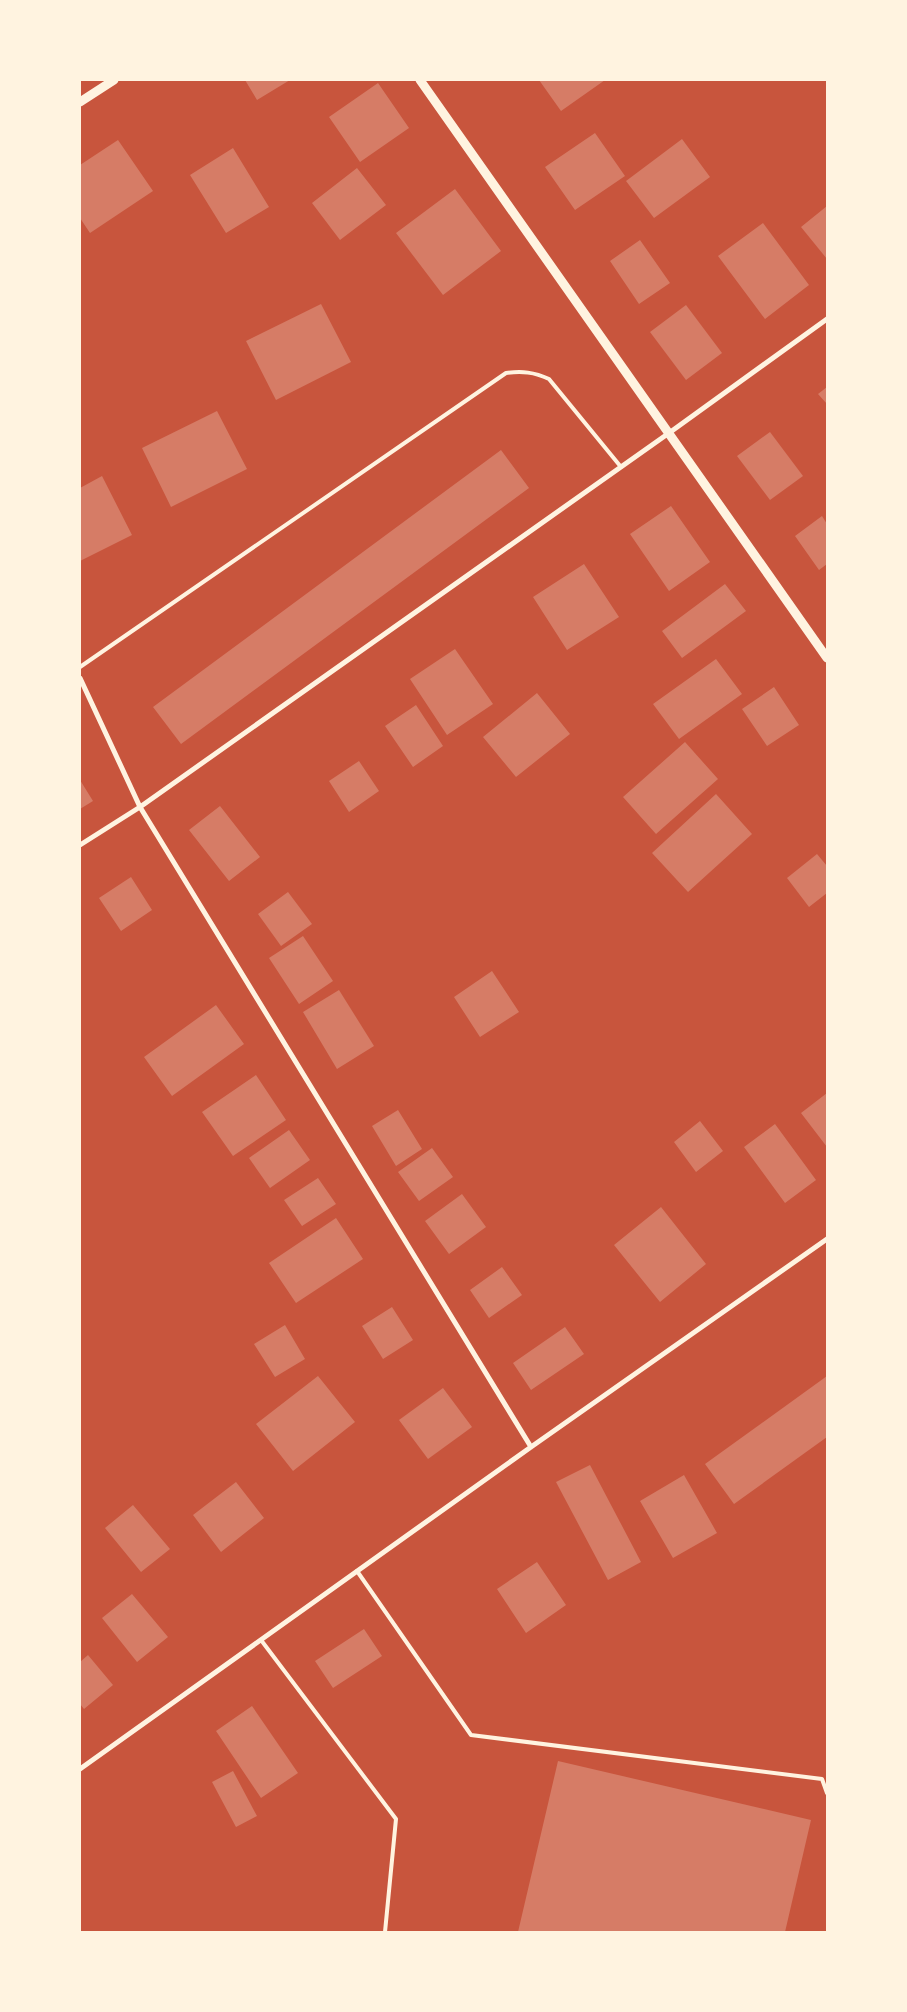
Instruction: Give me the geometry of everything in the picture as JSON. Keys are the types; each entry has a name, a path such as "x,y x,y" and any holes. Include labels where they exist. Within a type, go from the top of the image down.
{"street":[{"path":"80,102 114,80"},
{"path":"420,80 827,658"},
{"path":"80,845 140,807 827,319"},
{"path":"80,678 140,807 531,1447"},
{"path":"80,1769 531,1447 827,1239"}],"lane":[{"path":"80,667 506,373 522,371 538,374 549,379 621,467"},
{"path":"357,1571 471,1735 822,1778 827,1793"},
{"path":"261,1640 396,1819 385,1932"}],"building":[{"path":"245,80 290,80 257,100"},
{"path":"539,80 605,80 561,111"},
{"path":"378,83 409,128 360,162 329,117"},
{"path":"595,133 625,176 575,210 545,167"},
{"path":"682,139 710,177 654,218 626,181"},
{"path":"118,140 153,191 90,233 80,218 80,165"},
{"path":"233,148 269,207 226,233 190,175"},
{"path":"357,168 386,205 340,240 312,203"},
{"path":"455,189 501,251 443,295 396,233"},
{"path":"827,206 827,259 801,227"},
{"path":"763,223 809,285 765,319 718,256"},
{"path":"640,240 670,283 639,304 610,261"},
{"path":"321,304 351,362 276,400 246,341"},
{"path":"686,305 722,353 686,380 650,332"},
{"path":"827,387 827,404 818,394"},
{"path":"217,411 247,469 171,507 142,448"},
{"path":"770,432 803,476 770,500 737,456"},
{"path":"501,450 529,488 181,744 153,707"},
{"path":"102,476 132,535 80,561 80,488"},
{"path":"671,506 710,562 669,591 630,534"},
{"path":"822,516 827,524 827,564 819,570 795,536"},
{"path":"584,564 619,617 567,650 533,597"},
{"path":"725,584 746,611 682,658 662,631"},
{"path":"455,649 493,704 447,735 410,679"},
{"path":"716,659 742,694 679,739 653,704"},
{"path":"774,687 799,725 767,746 742,709"},
{"path":"537,693 570,734 516,777 483,737"},
{"path":"416,705 443,746 413,767 385,726"},
{"path":"685,742 718,779 656,834 623,797"},
{"path":"359,761 379,791 349,812 329,781"},
{"path":"80,780 93,801 80,809"},
{"path":"716,794 752,834 688,892 652,853"},
{"path":"220,806 260,857 229,881 189,830"},
{"path":"817,854 827,866 827,893 809,907 787,878"},
{"path":"131,877 152,910 121,931 99,898"},
{"path":"288,892 312,924 281,946 258,914"},
{"path":"303,936 333,981 299,1004 269,958"},
{"path":"492,971 519,1012 480,1037 454,997"},
{"path":"339,990 374,1046 337,1069 303,1012"},
{"path":"216,1005 244,1044 172,1096 144,1057"},
{"path":"256,1075 286,1120 233,1156 202,1112"},
{"path":"827,1093 827,1147 801,1113"},
{"path":"398,1110 422,1149 396,1166 372,1126"},
{"path":"700,1121 723,1151 696,1172 674,1142"},
{"path":"775,1124 816,1180 785,1203 744,1147"},
{"path":"289,1130 310,1160 270,1188 249,1158"},
{"path":"432,1148 453,1177 419,1201 398,1172"},
{"path":"318,1178 336,1204 302,1226 284,1200"},
{"path":"462,1194 486,1227 449,1254 425,1221"},
{"path":"661,1207 706,1264 660,1302 614,1245"},
{"path":"336,1218 363,1259 296,1303 269,1263"},
{"path":"502,1267 522,1295 489,1318 470,1290"},
{"path":"392,1307 413,1340 383,1359 362,1326"},
{"path":"285,1325 305,1359 275,1377 254,1344"},
{"path":"565,1327 584,1354 531,1390 513,1363"},
{"path":"318,1376 355,1422 293,1471 256,1424"},
{"path":"827,1376 827,1437 734,1504 705,1464"},
{"path":"443,1388 472,1427 428,1459 399,1420"},
{"path":"590,1465 641,1562 608,1580 556,1482"},
{"path":"684,1475 717,1533 673,1558 640,1501"},
{"path":"236,1482 264,1518 221,1552 193,1515"},
{"path":"133,1505 170,1549 141,1572 105,1528"},
{"path":"537,1562 566,1605 526,1633 497,1589"},
{"path":"132,1594 168,1637 137,1662 102,1618"},
{"path":"364,1629 382,1656 333,1688 315,1661"},
{"path":"88,1655 113,1685 84,1709 80,1704 80,1662"},
{"path":"252,1706 298,1773 261,1798 216,1731"},
{"path":"558,1761 811,1820 785,1932 518,1932"},
{"path":"233,1771 257,1816 236,1827 212,1782"}]}
